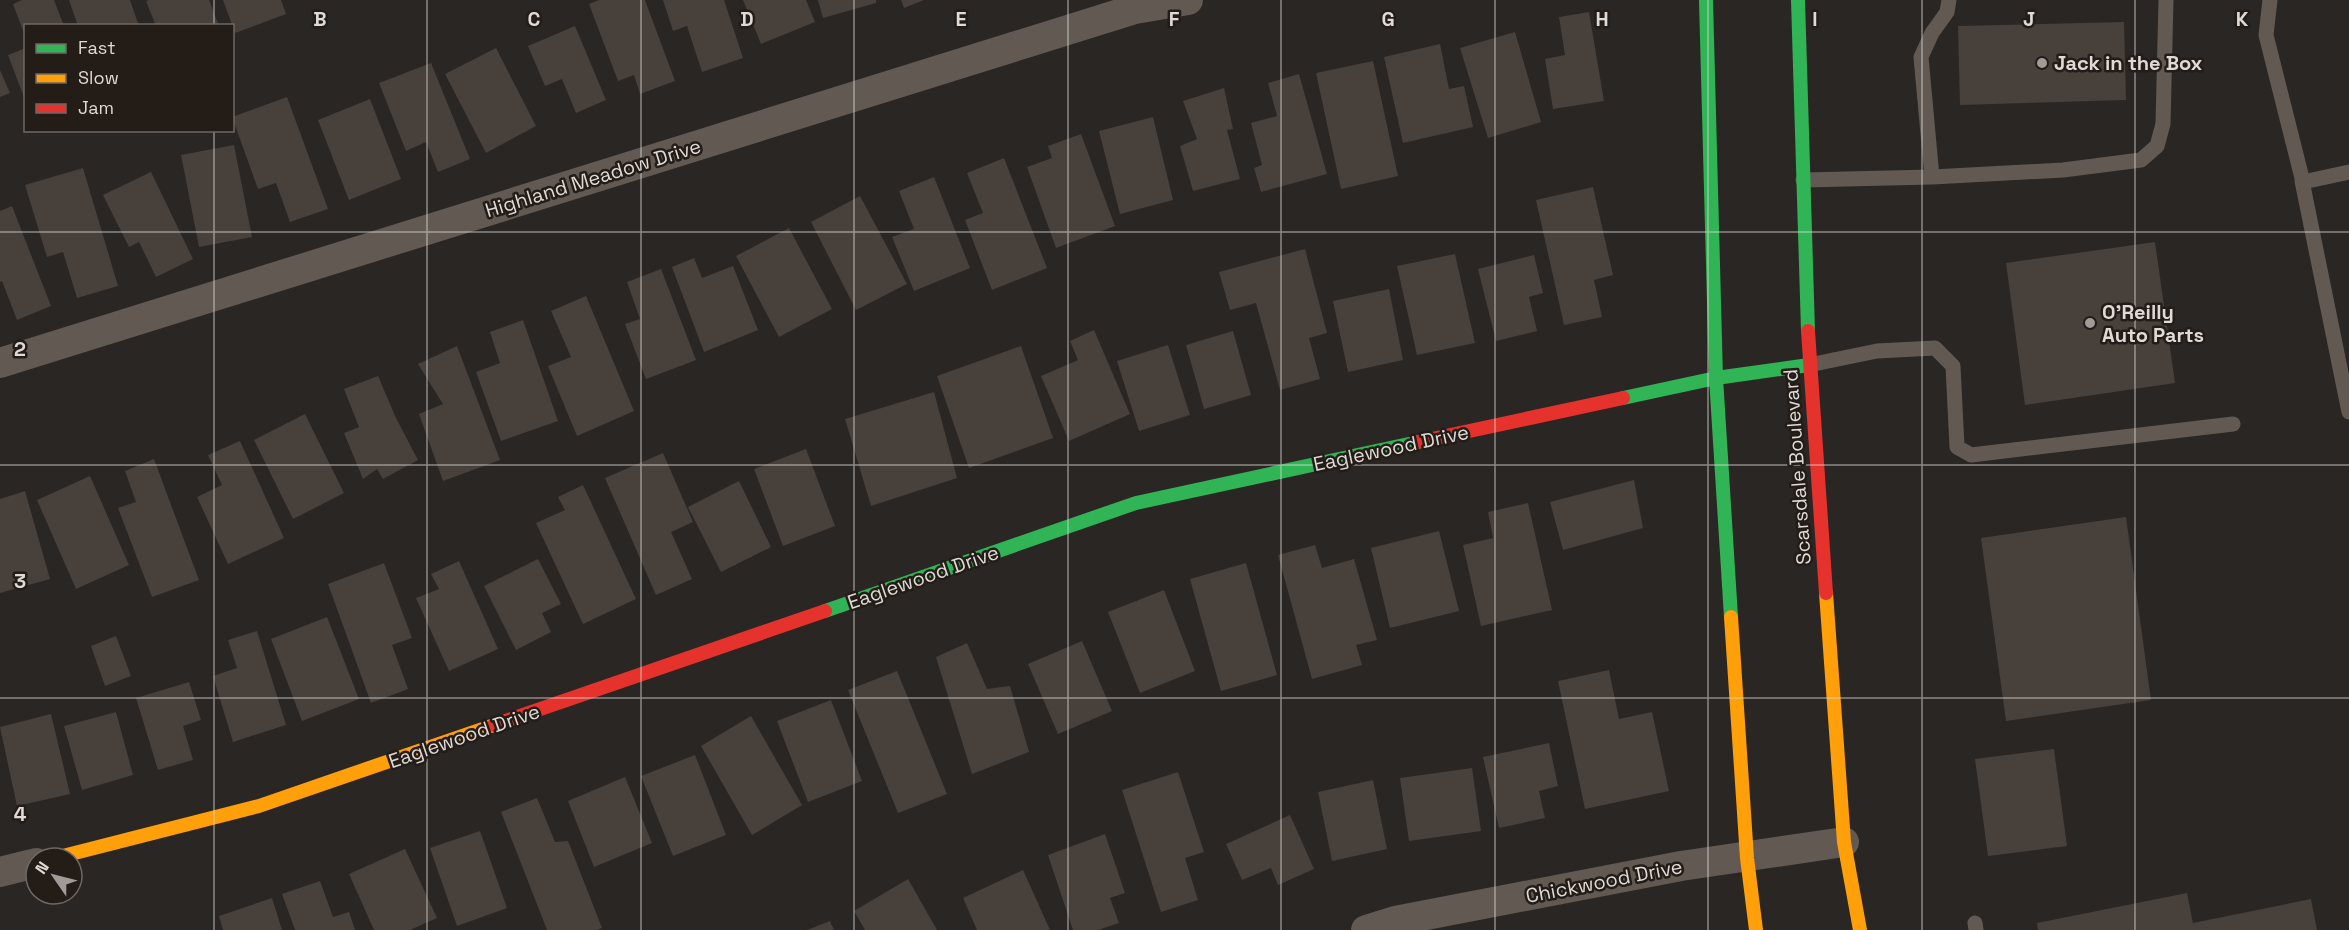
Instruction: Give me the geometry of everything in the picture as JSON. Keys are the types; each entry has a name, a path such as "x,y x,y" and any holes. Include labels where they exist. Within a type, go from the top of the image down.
{"main road":[{"path":"1706,0 1716,378 1747,858 1756,930"},
{"name":"Scarsdale Boulevard","path":"1798,0 1809,365 1844,842 1860,930"},
{"name":"Eaglewood Drive","path":"84,851 259,806 1136,503 1716,378 1809,365"}],"street":[{"name":"Highland Meadow Drive","path":"0,363 1124,12 1188,0"},
{"name":"Chickwood Drive","path":"1375,929 1681,866 1844,842"},
{"path":"0,872 24,866"}],"lane":[{"path":"1932,177 1921,57 1932,33 1947,12 1949,0"},
{"path":"1803,180 1932,177 2063,170 2141,160 2157,146 2163,124 2166,0"},
{"path":"2270,0 2266,36 2302,181 2349,412"},
{"path":"2302,181 2349,172"},
{"path":"1809,365 1877,351 1935,348 1953,366 1957,447 1971,455 2233,424"}],"building":[{"path":"22,0 54,0 63,24 24,24 24,33 13,4"},
{"path":"69,0 130,0 138,24 77,24"},
{"path":"209,0 218,24 155,24 146,1"},
{"path":"223,0 281,0 286,14 235,33 234,24 232,24"},
{"path":"599,0 645,0 675,81 640,94 634,75 618,81 589,4"},
{"path":"663,0 724,0 743,58 702,72 687,26 673,31"},
{"path":"743,0 806,0 815,22 761,44"},
{"path":"818,0 876,0 876,3 823,18"},
{"path":"901,0 924,0 904,8"},
{"path":"1589,12 1604,101 1553,109 1545,59 1565,55 1559,17"},
{"name":"Jack in the Box","path":"2124,22 2126,100 1960,105 1958,26"},
{"path":"575,26 606,100 576,113 562,79 545,86 528,46"},
{"path":"1515,32 1541,122 1488,138 1460,48"},
{"path":"1440,44 1449,89 1464,86 1473,127 1403,143 1384,57"},
{"path":"496,48 536,126 486,153 445,74"},
{"path":"24,49 24,97 8,55"},
{"path":"1373,61 1398,176 1341,189 1316,73"},
{"path":"431,63 470,159 438,172 426,142 406,151 379,83"},
{"path":"0,70 10,93 0,97"},
{"path":"1299,74 1327,174 1261,192 1254,168 1262,165 1251,123 1277,116 1268,83"},
{"path":"1224,88 1233,129 1227,130 1240,179 1193,191 1180,146 1197,139 1183,101"},
{"path":"287,97 328,209 290,222 276,183 258,189 234,123 234,116"},
{"path":"370,99 401,179 349,200 318,120"},
{"path":"1153,117 1173,200 1120,214 1099,131"},
{"path":"1081,134 1115,226 1056,248 1027,167 1052,158 1048,146"},
{"path":"234,145 252,237 199,247 181,155"},
{"path":"1004,158 1047,268 992,290 965,220 983,213 967,173"},
{"path":"83,168 118,286 77,298 63,252 47,257 25,185"},
{"path":"151,172 193,259 156,277 139,242 129,247 103,195"},
{"path":"934,177 970,268 914,291 892,237 914,229 899,191"},
{"path":"1593,187 1613,275 1594,280 1602,317 1564,325 1536,200"},
{"path":"860,196 907,284 856,310 811,222"},
{"path":"12,206 51,306 17,320 2,281 0,282 0,211"},
{"path":"789,228 832,309 779,337 736,256"},
{"name":"O'Reilly Auto Parts","path":"2155,242 2175,383 2025,405 2006,263"},
{"path":"1305,249 1327,333 1309,338 1320,379 1280,390 1256,303 1230,310 1219,272"},
{"path":"1455,254 1475,343 1417,355 1397,266"},
{"path":"1534,255 1543,293 1529,297 1537,331 1496,341 1478,269"},
{"path":"694,258 702,278 733,266 758,330 704,352 672,267"},
{"path":"661,269 696,360 646,379 625,324 640,319 627,282"},
{"path":"1389,289 1403,360 1348,372 1333,301"},
{"path":"586,296 634,411 577,436 548,366 571,357 551,311"},
{"path":"523,320 558,421 501,441 476,372 500,363 490,332"},
{"path":"1094,330 1130,414 1069,441 1041,376 1078,360 1070,341"},
{"path":"1233,331 1251,395 1204,409 1186,345"},
{"path":"1168,345 1190,415 1139,431 1117,361"},
{"path":"457,346 500,460 443,481 419,414 443,404 418,364"},
{"path":"1021,346 1053,438 969,468 937,376"},
{"path":"378,376 396,418 418,460 383,479 377,469 363,479 344,433 359,427 344,389"},
{"path":"934,392 957,478 871,506 845,419"},
{"path":"305,414 344,493 293,519 254,440"},
{"path":"240,441 284,538 228,564 197,497 222,485 208,455"},
{"path":"806,449 835,526 783,546 754,469"},
{"path":"663,453 693,522 671,532 692,579 656,595 605,478"},
{"path":"154,459 199,580 152,597 118,508 136,502 125,471"},
{"path":"90,476 129,565 76,589 37,500"},
{"path":"1634,480 1643,528 1563,550 1550,502"},
{"path":"739,481 771,547 721,572 688,507"},
{"path":"583,485 636,599 583,624 536,523 565,510 558,497"},
{"path":"25,491 50,579 0,593 0,499"},
{"path":"1528,503 1552,610 1481,626 1463,545 1493,538 1488,512"},
{"path":"2126,517 2151,700 2006,721 1981,538"},
{"path":"1439,531 1459,611 1390,628 1371,548"},
{"path":"1315,545 1322,568 1354,559 1377,640 1356,645 1362,665 1312,679 1278,555"},
{"path":"538,559 561,604 542,613 551,632 516,650 484,586"},
{"path":"459,561 498,649 449,671 416,598 439,589 431,574"},
{"path":"384,563 412,638 392,645 408,689 371,703 328,584"},
{"path":"1246,563 1277,675 1221,691 1190,579"},
{"path":"1164,590 1195,671 1140,693 1108,612"},
{"path":"327,617 359,699 302,721 271,639"},
{"path":"257,631 286,725 233,742 213,676 237,668 228,640"},
{"path":"116,636 131,676 105,686 91,646"},
{"path":"1082,641 1112,711 1058,734 1028,664"},
{"path":"967,643 987,689 1010,686 1029,752 972,774 936,657"},
{"path":"1609,670 1619,719 1652,712 1669,791 1585,809 1558,681"},
{"path":"897,671 947,794 898,813 848,690"},
{"path":"189,682 201,720 183,726 193,760 158,770 136,698"},
{"path":"831,700 862,781 808,802 777,721"},
{"path":"116,712 133,775 82,790 64,726"},
{"path":"51,714 70,794 17,806 0,727"},
{"path":"751,716 802,805 752,835 701,746"},
{"path":"1549,743 1558,786 1539,791 1545,818 1499,828 1483,757"},
{"path":"2054,749 2067,846 1988,856 1975,759"},
{"path":"695,755 726,835 673,856 641,776"},
{"path":"1472,768 1481,831 1409,841 1400,778"},
{"path":"1178,772 1204,852 1185,858 1198,900 1161,912 1122,790"},
{"path":"625,777 652,843 594,867 568,801"},
{"path":"1373,780 1387,849 1332,861 1318,792"},
{"path":"537,798 555,842 568,841 602,928 597,930 547,930 501,812"},
{"path":"1290,815 1314,869 1278,885 1271,868 1242,880 1226,844"},
{"path":"480,831 507,908 457,926 430,848"},
{"path":"1105,834 1125,893 1110,898 1119,923 1098,930 1073,930 1048,855"},
{"path":"405,849 437,918 410,930 374,930 349,874"},
{"path":"1023,870 1050,930 977,930 963,898"},
{"path":"908,879 937,930 865,930 854,911"},
{"path":"320,881 333,917 349,912 355,930 295,930 282,894"},
{"path":"2187,893 2193,923 2311,899 2317,930 2038,930 2037,923"},
{"path":"272,898 282,930 223,930 219,916"},
{"path":"830,921 834,930 807,930"}],"traffic: fast":[{"path":"1706,0 1716,378 1731,617"},
{"path":"1798,0 1808,331"},
{"path":"1623,398 1716,378 1809,365"},
{"path":"825,611 1136,503 1418,442"}],"traffic: slow":[{"path":"1826,593 1844,842 1860,930"},
{"path":"1731,617 1747,858 1756,930"},
{"path":"84,851 259,806 494,725"}],"traffic: jam":[{"path":"1808,331 1826,593"},
{"path":"1418,442 1623,398"},
{"path":"494,725 825,611"}],"place":[{"name":"Jack in the Box","path":"2042,63"},
{"name":"O'Reilly Auto Parts","path":"2090,323"}]}
